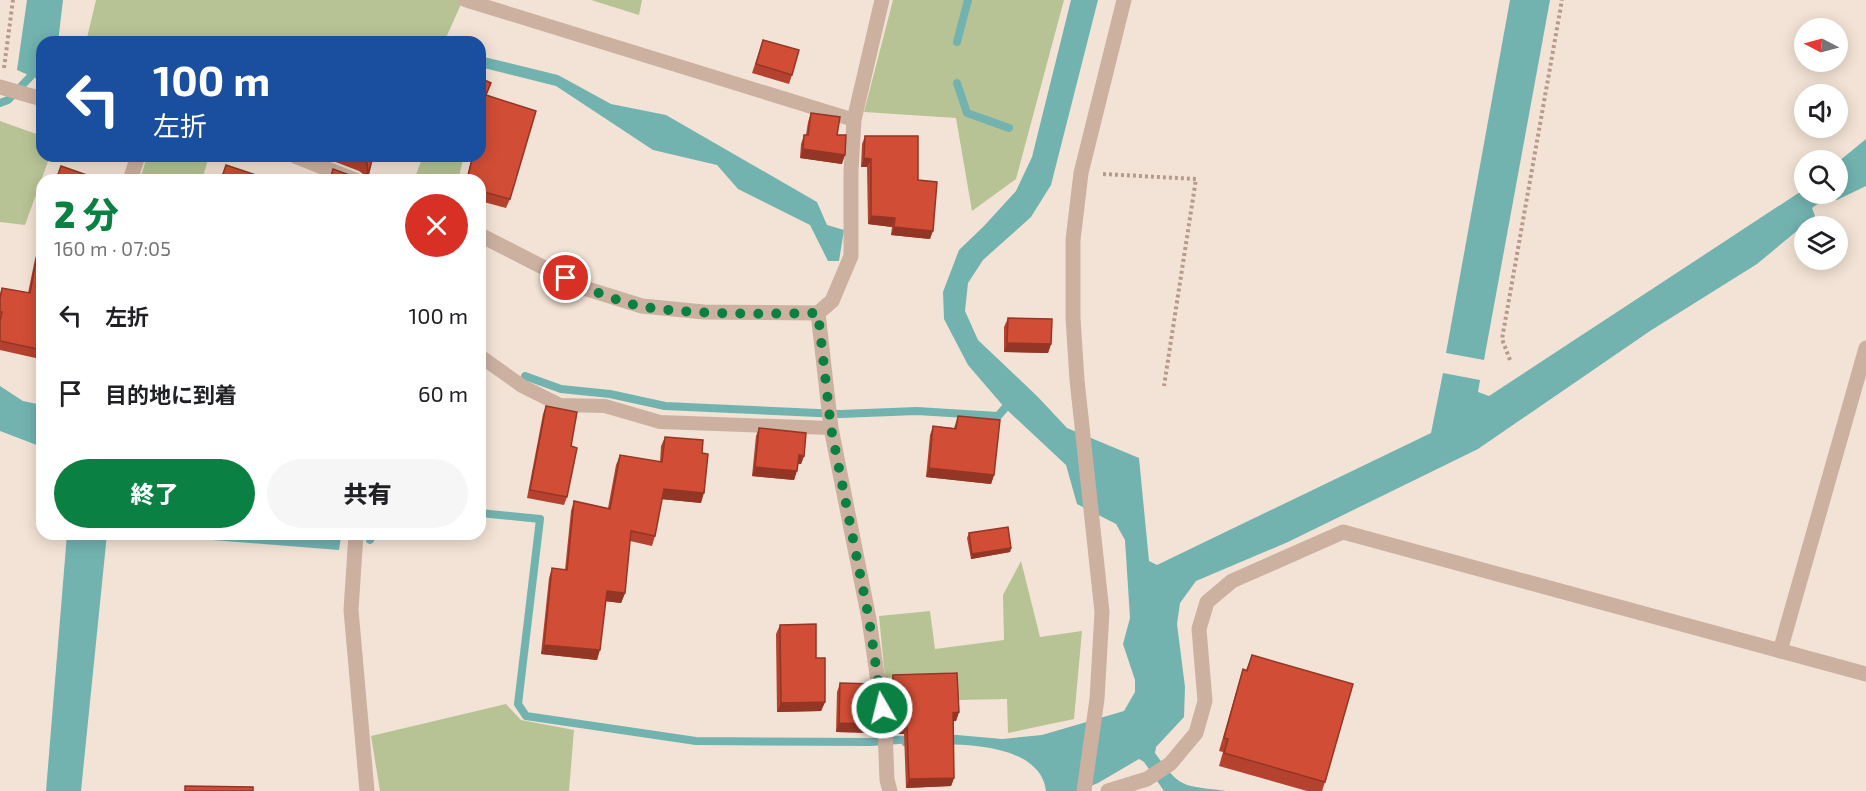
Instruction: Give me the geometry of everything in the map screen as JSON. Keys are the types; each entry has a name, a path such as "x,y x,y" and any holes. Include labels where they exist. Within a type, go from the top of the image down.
{"street":[{"path":"486,238 584,288 642,306 704,312 818,313 832,301 851,256 851,171 854,120 882,0"},
{"path":"1084,791 1097,699 1102,612 1081,424 1074,328 1073,251 1081,173 1124,0"},
{"path":"1,87 36,97"},
{"path":"310,162 340,174"},
{"path":"818,313 830,418 869,619 885,730 886,780 890,791"},
{"path":"1779,651 1866,348"},
{"path":"1108,791 1147,778 1170,764 1196,733 1204,701 1199,629 1207,602 1232,581 1343,532 1866,674"},
{"path":"356,540 351,610 367,791"}],"lane":[{"path":"465,0 854,120"},
{"path":"486,360 522,386 560,405 605,406 660,422 830,418"}],"path":[{"path":"1,87 13,0"},
{"path":"1510,360 1502,339 1562,0"},
{"path":"1081,173 1196,179 1164,386"}],"green space":[{"path":"96,0 463,0 447,36 87,36"},
{"path":"591,0 642,0 639,15"},
{"path":"893,0 1064,0 1016,179 972,211 956,118 864,112"},
{"path":"0,121 36,134 36,162 48,162 43,174 36,174 36,195 25,225 0,222"},
{"path":"145,162 207,162 204,174 142,174"},
{"path":"421,162 462,162 460,174 416,174"},
{"path":"1021,561 1040,637 1082,631 1074,719 1008,733 1007,699 958,700 955,672 885,678 879,616 930,611 935,649 1004,640 1003,595"},
{"path":"506,704 521,720 574,730 569,791 380,791 371,736"}],"water":[{"path":"27,0 63,0 59,36 36,36 36,78 17,70"},
{"path":"1071,0 1098,0 1051,185 1031,217 983,260 968,283 965,311 978,340 1067,428 1139,458 1149,561 1157,565 1431,433 1443,373 1480,380 1478,392 1489,396 1794,196 1794,204 1818,204 1812,208 1815,216 1794,216 1794,233 1757,264 1650,331 1478,449 1288,542 1196,581 1180,603 1177,624 1185,687 1184,717 1156,747 1155,753 1171,774 1184,784 1226,791 1164,791 1144,762 1139,759 1098,783 1079,791 1046,791 1040,774 1027,761 1008,753 964,745 903,746 899,740 902,736 946,734 1002,739 1042,735 1124,711 1135,692 1135,680 1123,644 1130,618 1125,540 1116,524 1077,504 1066,465 1005,408 968,365 944,319 943,292 959,250 1016,191 1032,157"},
{"path":"1510,0 1550,0 1484,360 1446,353"},
{"path":"486,57 558,75 611,104 666,115 817,202 827,225 844,230 839,261 828,261 810,225 738,189 717,165 653,150 556,86 486,68"},
{"path":"1866,139 1866,186 1848,195 1848,154"},
{"path":"0,386 23,401 36,404 36,445 0,431"},
{"path":"67,540 106,540 81,791 46,791"},
{"path":"213,540 341,540 339,550"}],"building":[{"path":"763,40 799,50 792,75 756,64"},
{"path":"486,81 491,83 486,95"},
{"path":"486,95 536,111 510,199 486,193 486,174 468,174 472,162 486,162"},
{"path":"811,113 840,117 837,135 846,135 845,155 803,149 804,135 808,135"},
{"path":"865,136 918,136 918,180 937,182 933,231 894,227 895,218 871,216 871,159 864,158"},
{"path":"372,162 368,174 366,174 367,163"},
{"path":"226,165 253,174 223,174"},
{"path":"61,166 84,174 58,174"},
{"path":"333,169 346,174 332,174"},
{"path":"36,261 36,349 0,341 2,288 30,293"},
{"path":"1008,318 1052,319 1051,344 1007,343"},
{"path":"546,406 577,412 571,446 577,448 567,497 530,490"},
{"path":"958,416 1000,420 994,475 929,468 933,426 956,429"},
{"path":"759,428 806,433 804,456 799,455 797,471 755,467"},
{"path":"665,437 703,440 702,453 708,454 704,493 664,489 655,536 631,531 625,593 607,591 600,650 544,645 552,568 567,570 574,501 610,509 620,455 662,462"},
{"path":"1008,527 1011,548 972,554 969,533"},
{"path":"816,624 816,658 825,658 825,702 781,703 780,625"},
{"path":"1252,655 1353,684 1325,782 1224,753 1228,739 1224,738 1243,669 1247,671"},
{"path":"957,673 959,712 953,713 954,778 909,779 907,725 898,725 893,675"},
{"path":"840,683 873,684 879,724 839,723"},
{"path":"185,786 253,787 253,791 185,791"}],"waterway":[{"path":"957,42 968,0"},
{"path":"0,103 8,100 31,76"},
{"path":"957,83 967,113 1009,128"},
{"path":"525,376 561,389 610,394 665,406 840,414 917,411 998,416 1005,408"},
{"path":"486,514 540,519 518,704 526,716 696,741 871,742 899,740"}],"route":[{"path":"566,278 584,288 642,306 704,312 818,313 831,428 869,619 882,708"}]}
